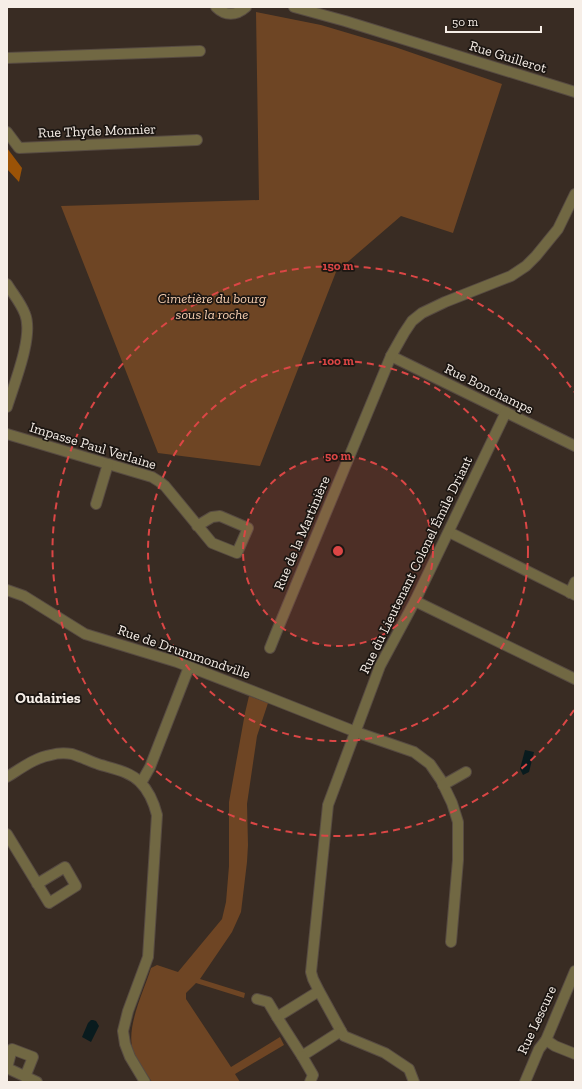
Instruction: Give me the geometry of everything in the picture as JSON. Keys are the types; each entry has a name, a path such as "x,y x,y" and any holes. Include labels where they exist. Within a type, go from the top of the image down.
{"street":[{"path":"216,7 227,14 240,12 246,7"},
{"name":"Rue Guillerot","path":"294,7 345,21 575,92"},
{"path":"7,58 200,51"},
{"name":"Rue Thyde Monnier","path":"7,132 19,148 197,140"},
{"name":"Rue de la Martinière","path":"270,648 391,356 412,321 422,313 435,306 511,276 526,266 558,230 575,194"},
{"path":"7,284 25,314 28,330 26,346 7,407"},
{"name":"Rue Bonchamps","path":"391,356 575,446"},
{"name":"Rue du Lieutenant Colonel Émile Driant","path":"319,991 311,972 328,805 380,666 416,600 506,412"},
{"name":"Impasse Paul Verlaine","path":"7,434 152,477 165,486 197,526 212,543 237,553 248,528 220,516 212,518 197,526"},
{"path":"96,504 108,464"},
{"path":"449,532 573,594 575,582"},
{"name":"Rue de Drummondville","path":"7,590 24,596 85,634 177,662 356,732 414,752 430,764 452,803 458,822 458,860 451,942"},
{"path":"416,600 575,679"},
{"path":"141,783 150,767 189,667"},
{"path":"7,777 39,758 49,755 72,754 125,772 141,783 154,803 157,815 148,957 128,1011 123,1031 124,1044 145,1082"},
{"path":"443,785 466,772"},
{"path":"7,834 38,884"},
{"name":"Rue Lescure","path":"525,1082 539,1049 546,1040 575,971"},
{"path":"277,1017 319,991 344,1036 385,1052 409,1069 414,1082"},
{"path":"256,999 268,1002 313,1075 310,1082"},
{"path":"302,1056 341,1031"},
{"path":"546,1040 555,1046 575,1054"},
{"path":"25,1077 37,1082"}],"green space":[{"name":"Cimetière du bourg sous la roche","path":"256,12 321,25 395,47 502,84 453,233 401,216 336,272 260,466 158,453 61,206 259,200"},
{"path":"249,696 268,703 257,736 247,804 248,845 241,912 232,932 200,979 245,993 244,998 196,983 186,993 186,999 231,1067 280,1037 284,1045 235,1074 240,1082 152,1082 134,1053 132,1044 131,1033 136,1010 151,968 157,965 178,972 222,919 226,902 229,866 229,802"}],"shaded area":[{"path":"7,148 22,168 19,182 7,169"},
{"path":"525,750 534,752 529,772 523,775 520,769"},
{"path":"91,1020 96,1021 99,1026 91,1042 82,1037 88,1023"}],"district":[{"name":"Oudairies","path":"48,698"}]}
